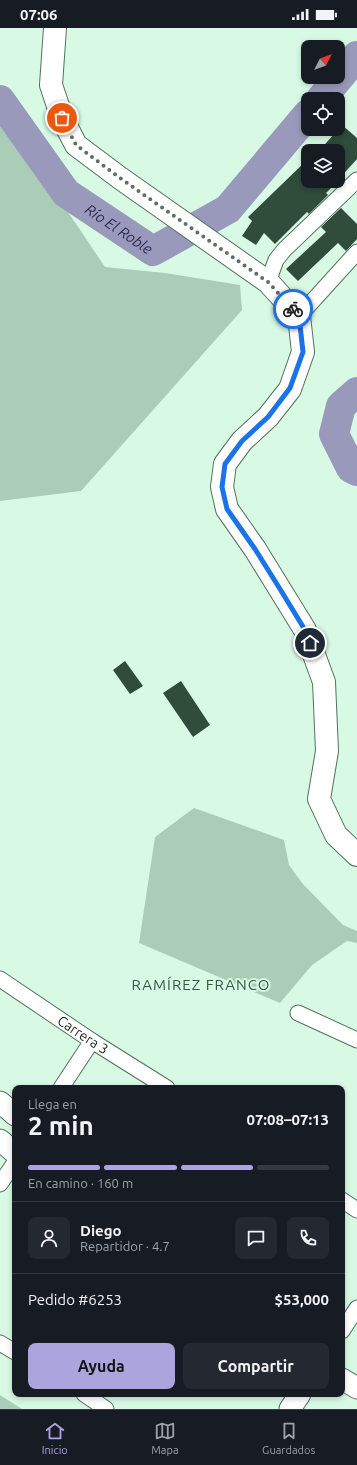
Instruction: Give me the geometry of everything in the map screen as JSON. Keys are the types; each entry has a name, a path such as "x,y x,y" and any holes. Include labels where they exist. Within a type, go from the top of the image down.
{"main road":[{"path":"55,28 51,85 62,118 76,145 120,178 268,282 299,316 303,352 290,388 268,417 242,441 225,464 222,487 227,509 255,549 305,630 324,682 327,751 319,799 336,835 357,855"},
{"path":"0,1102 12,1112"},
{"path":"0,1140 12,1150"},
{"path":"345,1380 357,1388"},
{"path":"290,1409 298,1397"}],"street":[{"path":"268,282 276,260 284,250 357,180"},
{"path":"299,316 357,252"},
{"name":"Carrera 3","path":"0,979 92,1041 162,1085"},
{"path":"298,1013 357,1040"},
{"path":"63,1085 92,1041"},
{"path":"5,1179 12,1167"},
{"path":"345,1202 357,1210"},
{"path":"345,1326 357,1308"},
{"path":"0,1343 12,1350"},
{"path":"88,1397 106,1409"}],"green space":[{"path":"0,111 105,267 165,273 240,285 242,310 81,491 0,501"},
{"path":"194,808 284,840 289,865 302,883 343,925 357,931 357,943 347,941 312,965 280,1003 139,943 155,837"},
{"path":"0,1395 22,1409 0,1409"}],"building":[{"path":"345,128 357,138 357,159 345,172 345,144 325,144 332,136 345,136"},
{"path":"301,166 301,188 331,188 326,193 328,195 309,214 307,212 275,244 264,233 256,245 242,236 252,221 248,217"},
{"path":"341,208 357,224 357,239 346,251 338,243 298,281 286,269 326,232 321,227"},
{"path":"125,661 143,686 130,694 113,670"},
{"path":"181,681 210,725 193,737 163,693"}],"waterway":[{"name":"Río El Roble","path":"327,92 357,56"},
{"name":"Río El Roble","path":"0,100 66,193 153,251 228,209 301,122"},
{"name":"Río El Roble","path":"357,392 341,406 334,434 351,468 357,471"}],"way so far":[{"path":"62,118 76,145 120,178 268,282 293,309"}],"district":[{"name":"RAMÍREZ FRANCO","path":"201,984"}],"route":[{"path":"293,309 299,316 303,352 290,388 268,417 242,441 225,464 222,487 227,509 255,549 280,589 305,630 310,643"}]}
